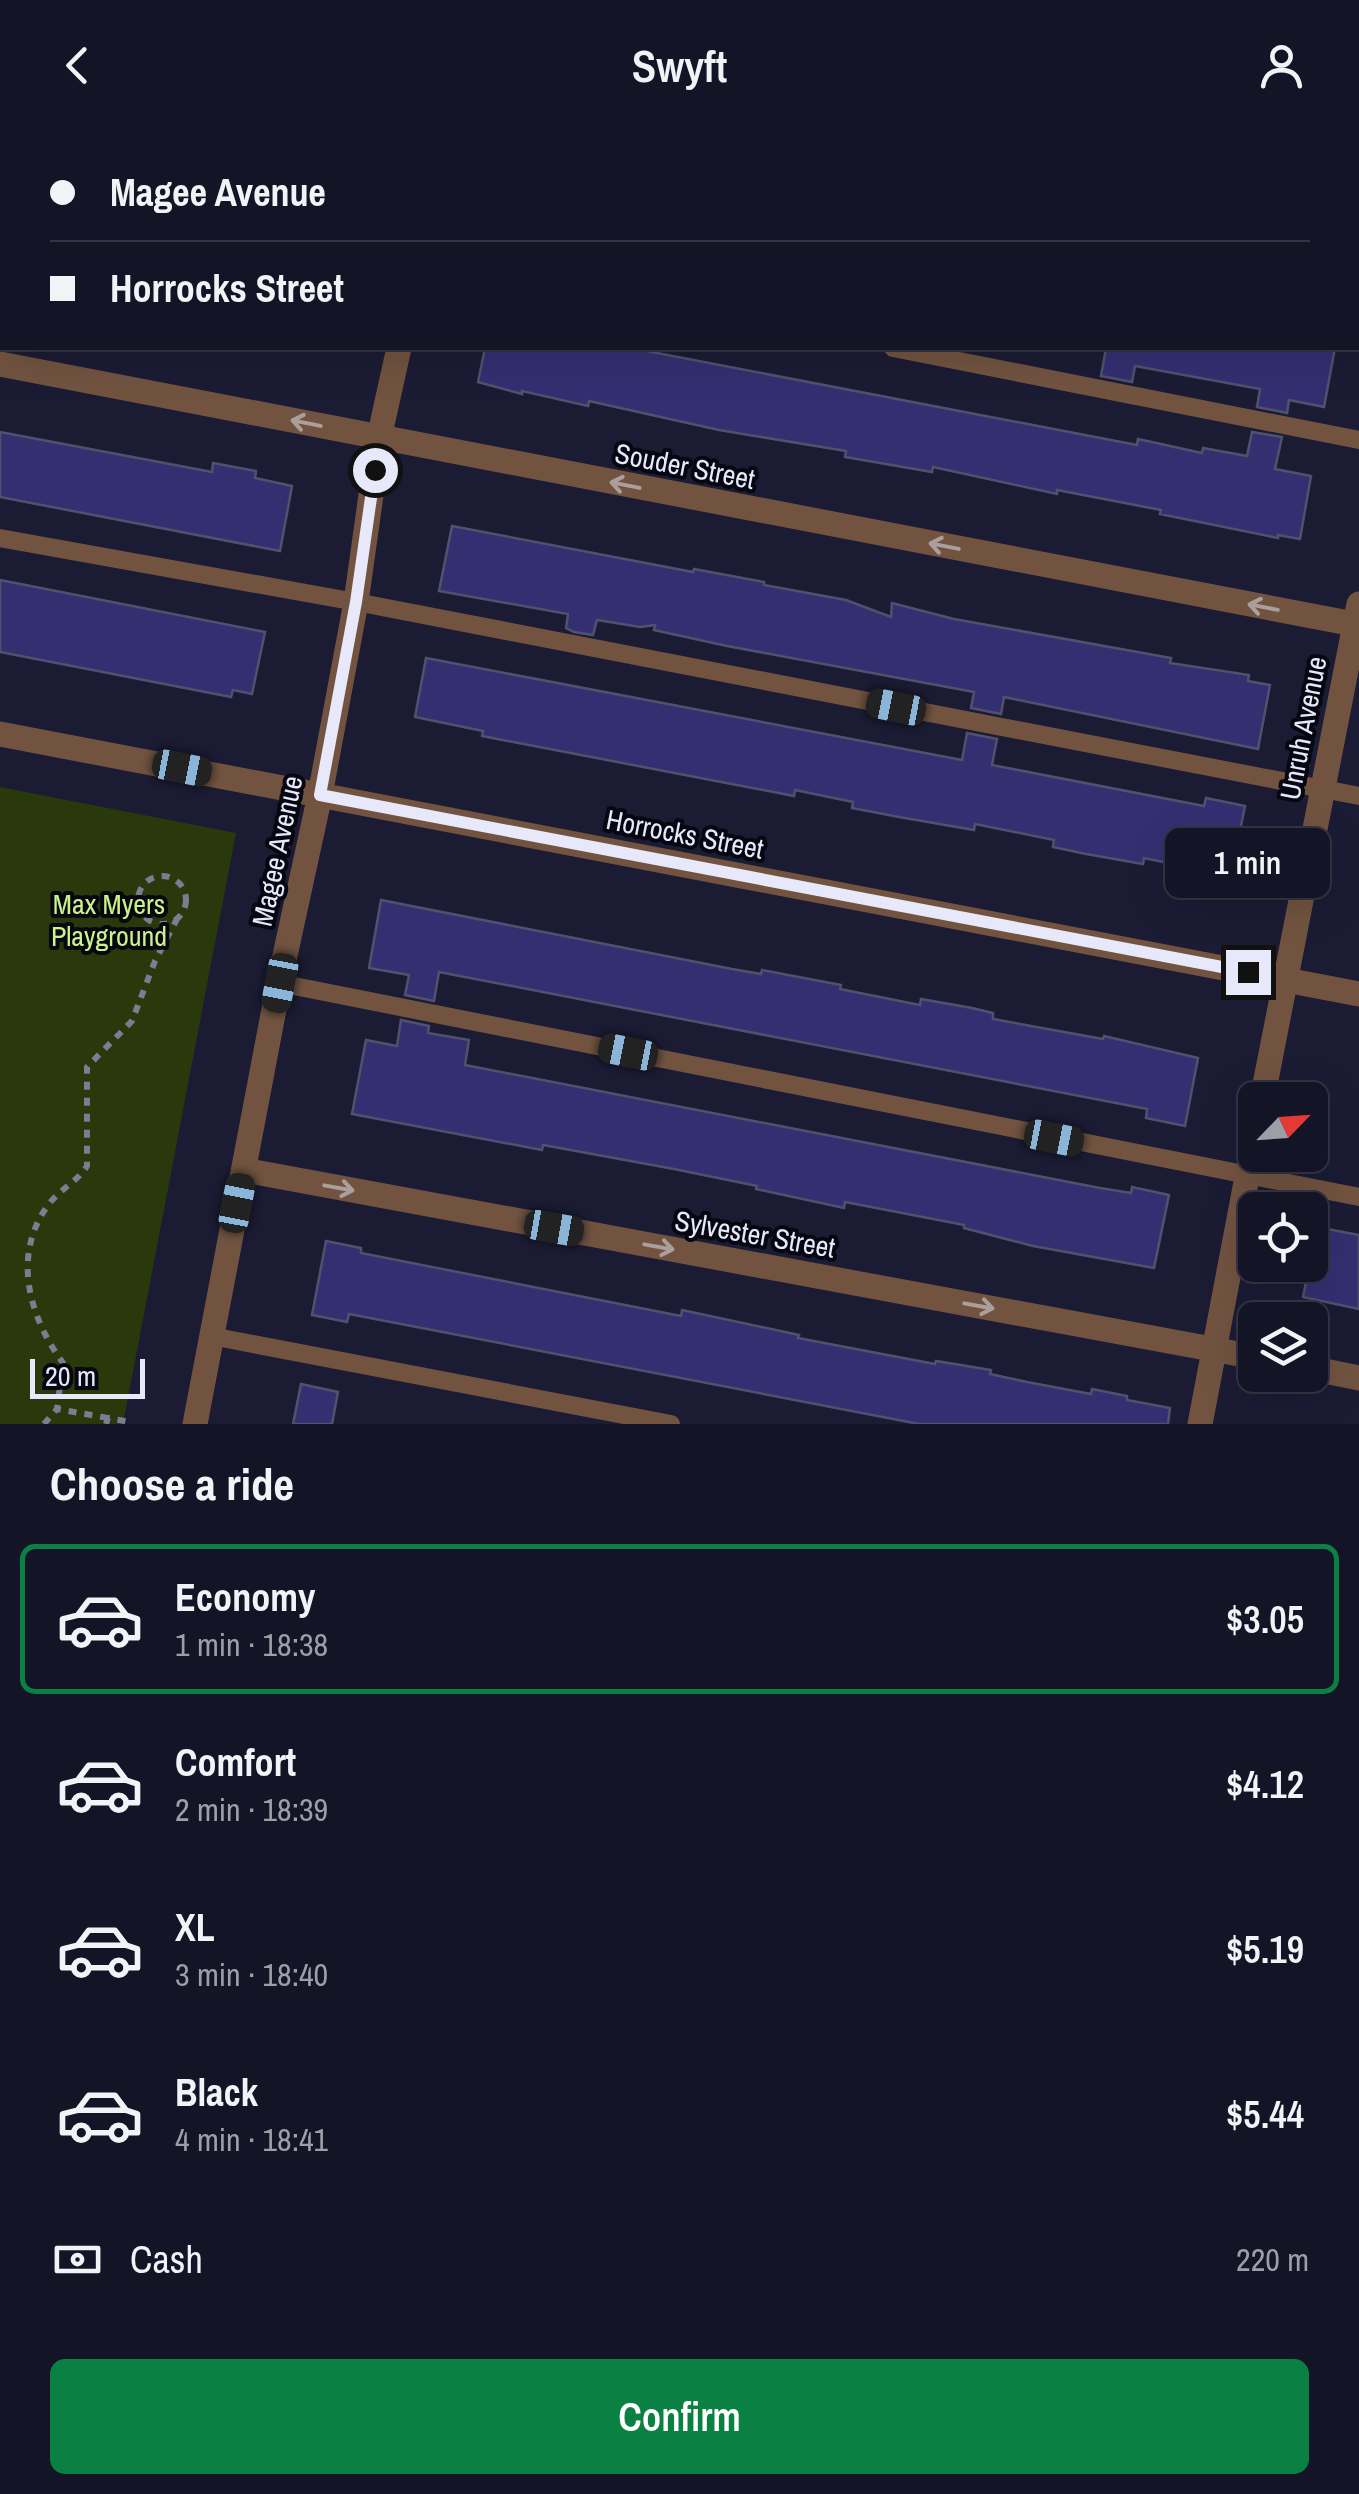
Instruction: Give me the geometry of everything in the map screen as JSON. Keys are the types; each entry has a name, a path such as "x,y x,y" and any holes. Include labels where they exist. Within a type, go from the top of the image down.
{"street":[{"name":"Magee Avenue","path":"195,1424 320,795 356,602 379,438 399,350"},
{"name":"Souder Street","path":"0,364 379,438 1358,618"},
{"name":"Unruh Avenue","path":"1266,1082 1358,618"},
{"name":"Horrocks Street","path":"0,734 1359,994"},
{"name":"Sylvester Street","path":"244,1170 1238,1355"},
{"path":"1200,1424 1248,1172"},
{"path":"1328,1372 1359,1378"}],"lane":[{"path":"902,350 1359,440"},
{"path":"0,538 356,602 1359,796"},
{"path":"280,983 1359,1197"},
{"path":"212,1336 670,1424"}],"path":[{"path":"44,1424 56,1409 63,1363 44,1337 31,1301 29,1242 49,1204 87,1166 87,1067 132,1021 156,961 183,914 186,897 179,883 165,876 143,884 137,898 146,919 161,925 177,920"},
{"path":"56,1409 130,1422"}],"green space":[{"name":"Max Myers Playground","path":"0,787 236,833 123,1424 0,1424"}],"building":[{"path":"485,350 641,350 1137,445 1138,439 1202,453 1203,448 1247,456 1252,432 1282,437 1275,469 1311,476 1300,539 1278,538 1160,514 1161,510 1057,490 1057,494 933,467 932,472 845,457 846,451 719,430 589,401 588,406 522,394 478,382"},
{"path":"1106,350 1335,350 1324,407 1289,400 1287,413 1257,407 1260,389 1135,366 1132,382 1101,376"},
{"path":"0,432 212,472 213,463 256,471 255,478 292,486 280,551 0,497"},
{"path":"452,526 764,582 846,600 891,617 892,603 954,619 1171,658 1170,663 1249,675 1248,681 1270,685 1258,749 1004,697 1001,714 971,708 974,692 727,646 654,630 655,625 640,627 597,620 593,635 574,632 566,628 568,614 439,591"},
{"path":"0,580 265,632 252,694 233,690 231,697 0,652"},
{"path":"426,658 962,760 967,733 997,739 992,765 1204,806 1206,798 1245,806 1231,876 1144,858 1143,864 1086,854 1053,847 1054,840 975,824 974,830 899,817 852,808 853,802 795,790 794,796 482,736 483,731 415,717"},
{"path":"381,900 732,969 761,974 762,970 841,985 840,989 920,1005 921,999 972,1008 993,1013 993,1019 1103,1039 1104,1036 1198,1058 1185,1126 1146,1118 1147,1109 439,972 434,1001 405,995 409,975 369,968"},
{"path":"401,1020 429,1026 428,1033 469,1040 465,1065 1100,1188 1131,1193 1132,1187 1169,1195 1154,1268 1033,1246 964,1225 897,1212 845,1202 844,1208 674,1169 543,1145 542,1150 352,1114 366,1040 397,1046"},
{"path":"1328,1229 1359,1235 1359,1309 1303,1297 1306,1282 1328,1282"},
{"path":"326,1241 361,1248 361,1253 681,1316 682,1310 799,1335 798,1338 935,1364 936,1361 991,1370 990,1374 1091,1394 1092,1389 1127,1396 1127,1400 1170,1408 1168,1424 919,1424 349,1314 347,1322 312,1315"},
{"path":"301,1384 338,1392 332,1424 293,1424"}],"route":[{"path":"375,470 356,602 320,795 1248,972"}]}
